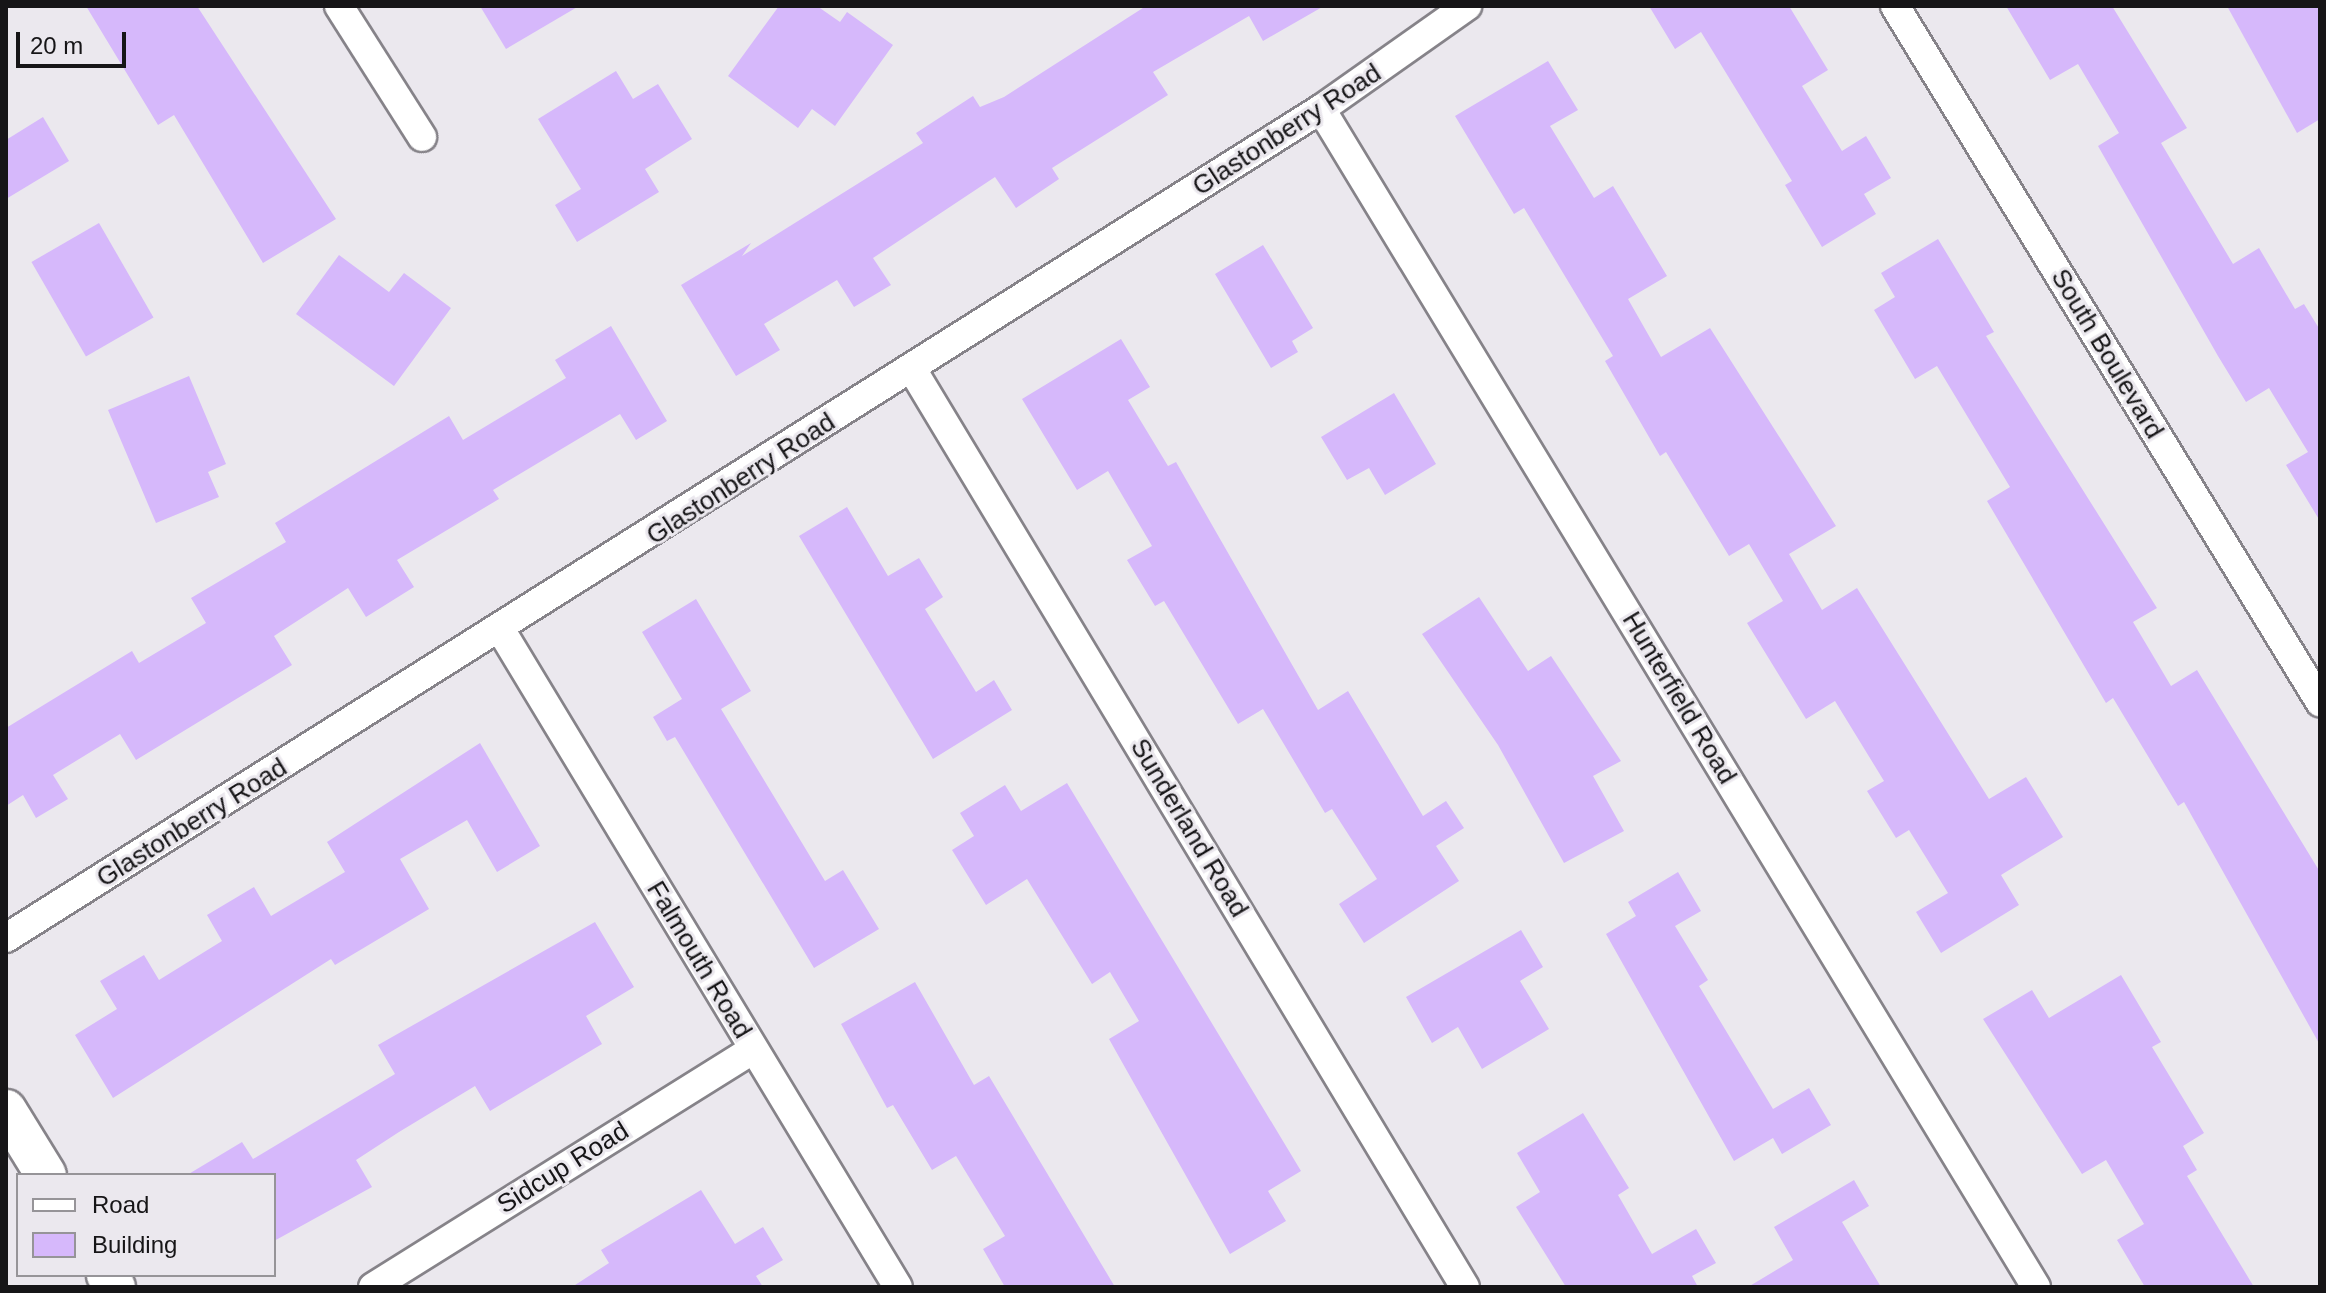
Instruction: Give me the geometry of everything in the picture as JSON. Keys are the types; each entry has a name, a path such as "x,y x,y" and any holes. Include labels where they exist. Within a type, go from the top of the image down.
{"street":[{"path":"339,6 422,137"},
{"name":"Glastonberry Road","path":"6,938 502,632 1321,109 1467,6"},
{"name":"South Boulevard","path":"1895,6 2320,702"},
{"name":"Hunterfield Road","path":"1321,109 2036,1287"},
{"name":"Sunderland Road","path":"912,369 1465,1287"},
{"name":"Falmouth Road","path":"502,632 898,1287"},
{"name":"Sidcup Road","path":"373,1287 753,1050"},
{"path":"6,1110 45,1173"}],"building":[{"path":"86,6 197,6 336,219 263,263 174,115 158,125"},
{"path":"480,6 579,6 506,49"},
{"path":"779,6 817,6 840,22 847,12 893,45 835,126 812,109 798,128 728,76"},
{"path":"1146,6 1324,6 1263,41 1249,16 1153,72 1168,95 1052,168 1059,179 1016,208 995,177 873,258 891,285 854,307 837,280 764,324 780,350 736,376 681,285 751,243 742,256 923,143 916,133 973,96 980,107 1004,97"},
{"path":"1649,6 1789,6 1828,70 1802,86 1842,151 1866,136 1891,178 1864,194 1876,214 1822,247 1785,185 1792,181 1701,32 1675,49"},
{"path":"2006,6 2112,6 2187,128 2161,143 2233,264 2259,248 2295,309 2304,304 2320,330 2320,521 2286,465 2308,452 2269,388 2246,402 2218,356 2098,146 2119,133 2078,64 2050,80"},
{"path":"2227,6 2320,6 2320,119 2297,133"},
{"path":"1548,61 1578,110 1550,126 1594,198 1613,186 1667,276 1628,299 1661,357 1710,328 1836,526 1789,554 1822,610 1857,588 1989,799 2026,777 2063,837 2001,875 2019,905 1941,953 1916,912 1948,893 1909,830 1896,838 1867,791 1884,781 1835,701 1806,719 1747,623 1783,601 1749,544 1729,556 1666,452 1660,456 1605,361 1613,356 1524,208 1514,214 1455,116"},
{"path":"616,71 633,99 658,84 692,139 645,169 659,192 577,242 555,205 581,189 538,119"},
{"path":"43,117 69,161 6,199 6,140"},
{"path":"99,223 154,317 86,356 31,262"},
{"path":"1938,239 1994,332 1986,336 2157,608 2133,622 2171,686 2197,670 2320,872 2320,1045 2184,802 2178,806 2113,698 2106,703 1987,501 2010,487 1937,366 1915,379 1874,310 1895,297 1881,273"},
{"path":"1263,245 1313,328 1292,341 1298,352 1271,368 1215,274"},
{"path":"339,255 389,292 404,273 451,308 394,386 296,314"},
{"path":"611,326 667,421 636,440 620,414 493,490 499,499 397,560 414,587 366,617 348,588 274,636 292,665 136,760 120,734 53,775 68,799 36,818 23,795 6,806 6,728 132,651 139,663 206,623 191,598 286,542 275,523 449,416 463,440 566,378 555,360"},
{"path":"1121,339 1150,387 1128,400 1168,466 1176,462 1318,710 1348,691 1423,816 1446,801 1464,828 1436,846 1459,881 1364,943 1339,904 1377,879 1332,809 1325,813 1263,709 1238,724 1164,601 1155,606 1127,560 1152,546 1108,471 1077,490 1022,399"},
{"path":"189,376 226,464 208,472 219,497 156,523 108,410"},
{"path":"1394,393 1436,464 1385,495 1369,468 1347,480 1321,437"},
{"path":"847,507 888,576 919,558 943,597 925,609 976,692 994,680 1012,710 933,759 799,536"},
{"path":"1479,597 1528,671 1551,656 1621,761 1593,776 1624,831 1564,863 1498,745 1422,634"},
{"path":"696,599 751,691 721,709 825,881 843,870 879,929 814,968 675,737 667,741 653,717 682,699 642,632"},
{"path":"480,743 540,846 497,872 467,820 400,859 429,909 335,965 331,959 113,1098 75,1035 117,1009 100,981 144,955 159,980 222,941 207,915 254,887 271,916 345,872 327,842"},
{"path":"1067,783 1301,1171 1268,1191 1286,1221 1230,1254 1109,1039 1139,1021 1110,972 1092,984 1027,879 986,905 952,850 974,836 960,813 1005,785 1021,811"},
{"path":"1678,872 1701,911 1675,926 1708,980 1699,986 1773,1109 1809,1088 1831,1125 1782,1154 1773,1138 1734,1161 1606,934 1636,916 1628,902"},
{"path":"595,922 634,987 586,1016 602,1044 490,1111 475,1086 356,1160 372,1187 276,1240 276,1173 190,1173 242,1142 253,1159 395,1074 378,1045"},
{"path":"1521,930 1543,967 1520,981 1549,1029 1482,1069 1458,1027 1432,1043 1406,997"},
{"path":"2121,975 2161,1042 2152,1047 2204,1133 2183,1146 2197,1170 2187,1176 2254,1287 2145,1287 2117,1240 2144,1224 2106,1160 2082,1174 1983,1019 2032,990 2049,1018"},
{"path":"915,982 974,1085 989,1076 1115,1287 1005,1287 983,1249 1005,1236 956,1156 932,1170 893,1105 887,1108 841,1024"},
{"path":"1583,1113 1629,1188 1618,1195 1652,1254 1696,1229 1716,1263 1692,1276 1698,1287 1566,1287 1516,1207 1540,1192 1517,1153"},
{"path":"1854,1180 1869,1206 1842,1222 1881,1287 1748,1287 1793,1260 1774,1227"},
{"path":"701,1190 735,1244 763,1227 783,1260 756,1276 763,1287 572,1287 609,1263 601,1250"}]}
